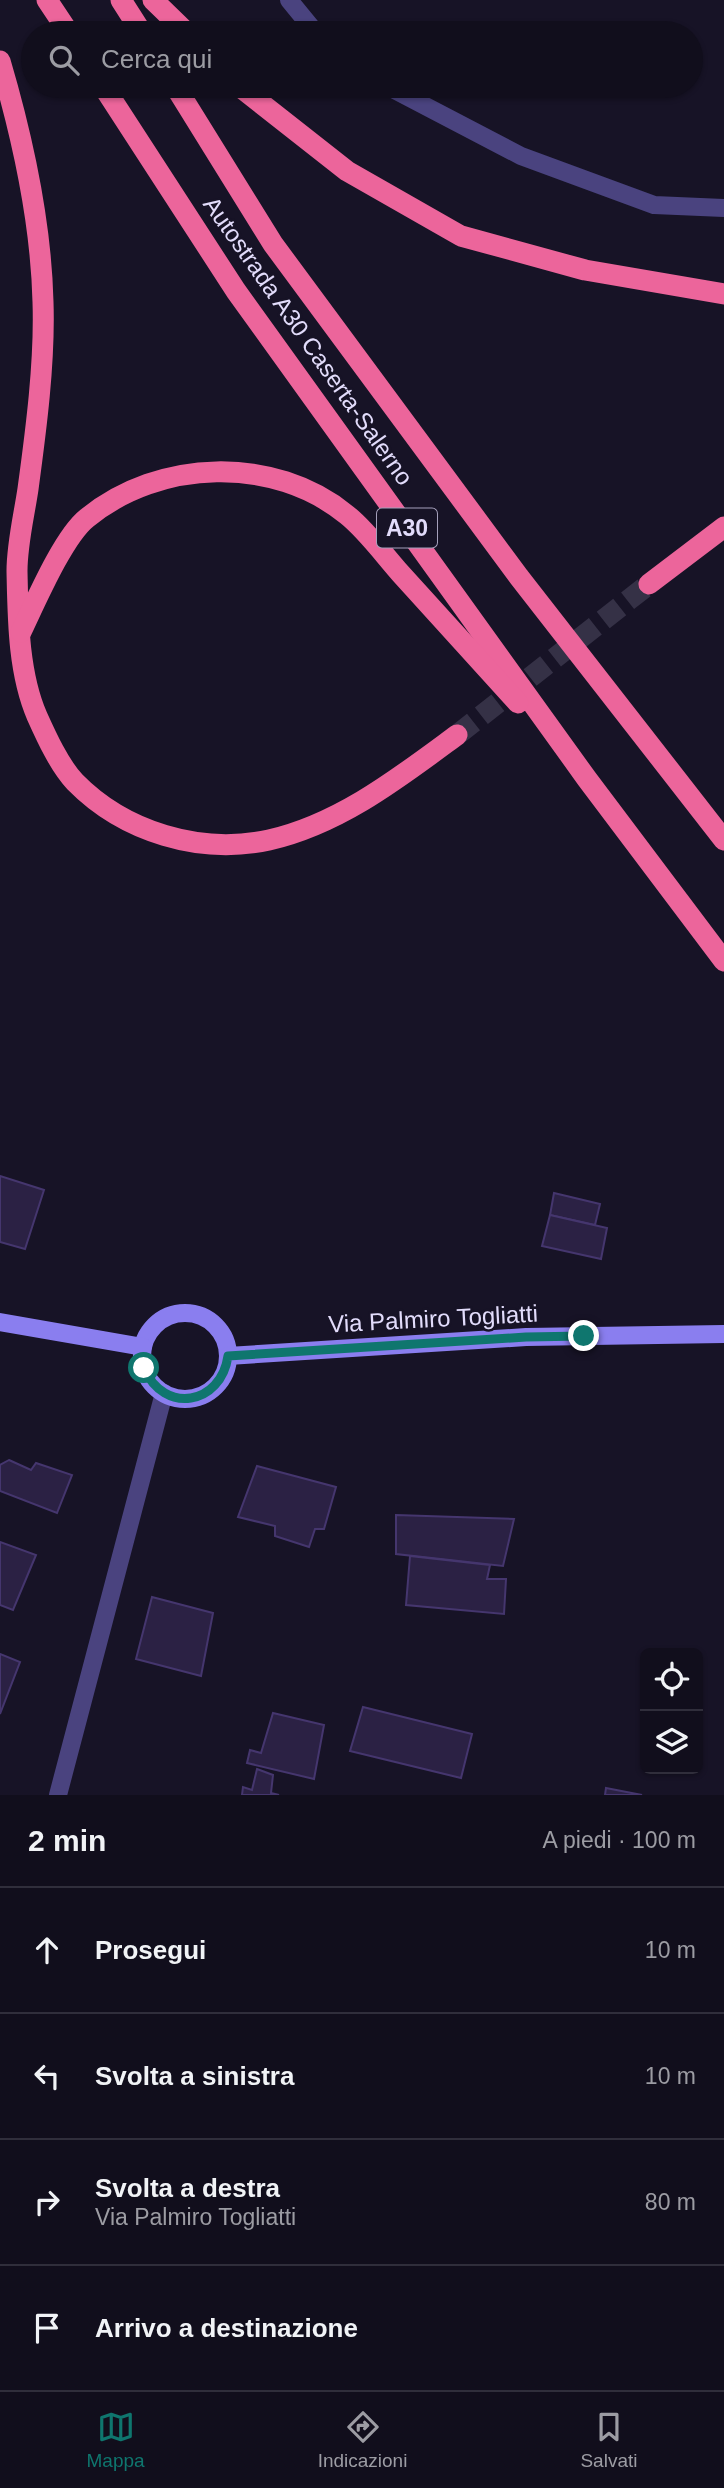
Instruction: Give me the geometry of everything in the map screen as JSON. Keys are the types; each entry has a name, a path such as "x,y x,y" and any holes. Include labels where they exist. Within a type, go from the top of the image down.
{"highway":[{"path":"47,0 61,21"},
{"path":"121,0 134,21"},
{"path":"153,0 175,21"},
{"path":"0,61 36,205 44,304 34,440 17,567 20,634 36,714 73,780 106,807 148,831 199,844 268,840 335,816 397,780 457,735"},
{"name":"Autostrada A30 Caserta-Salerno","path":"111,98 236,291 587,779 724,961"},
{"name":"Autostrada A30 Caserta-Salerno","path":"182,98 273,244 519,577 724,840"},
{"path":"254,98 347,172 461,236 585,270 724,294"},
{"path":"20,634 49,573 85,519 135,488 174,474 230,472 276,479 315,496 348,515 587,779"},
{"path":"649,584 724,527"}],"main road":[{"path":"196,1314 219,1330 228,1356 221,1380 212,1389 189,1399 164,1394 149,1379 143,1347 157,1323 169,1316 196,1314"},
{"path":"0,1322 143,1347"},
{"name":"Via Palmiro Togliatti","path":"228,1356 526,1337 724,1334"}],"street":[{"path":"289,0 306,21"},
{"path":"410,98 521,156 654,205 724,208"},
{"path":"58,1795 164,1394"}],"building":[{"path":"0,1176 44,1190 25,1249 0,1242"},
{"path":"554,1193 600,1204 595,1225 550,1215"},
{"path":"550,1215 607,1228 601,1259 542,1246"},
{"path":"9,1460 31,1470 36,1463 72,1475 57,1513 0,1491 0,1465"},
{"path":"257,1466 336,1487 324,1529 315,1529 309,1547 275,1536 275,1526 238,1517"},
{"path":"396,1515 514,1519 503,1566 396,1554"},
{"path":"0,1542 36,1555 13,1610 0,1605"},
{"path":"410,1556 490,1565 487,1579 506,1579 504,1614 406,1605"},
{"path":"152,1597 213,1613 201,1676 136,1659"},
{"path":"0,1654 20,1662 0,1714"},
{"path":"363,1707 472,1734 461,1778 350,1751"},
{"path":"273,1713 324,1725 314,1779 247,1763 250,1750 261,1753"},
{"path":"257,1769 273,1775 271,1793 279,1795 242,1795 243,1787 252,1790"},
{"path":"606,1788 642,1795 605,1795"}],"tunnel":[{"path":"457,735 649,584"}],"route":[{"path":"144,1368 149,1379 164,1394 189,1399 212,1389 221,1380 228,1356 526,1337 584,1336"}]}
